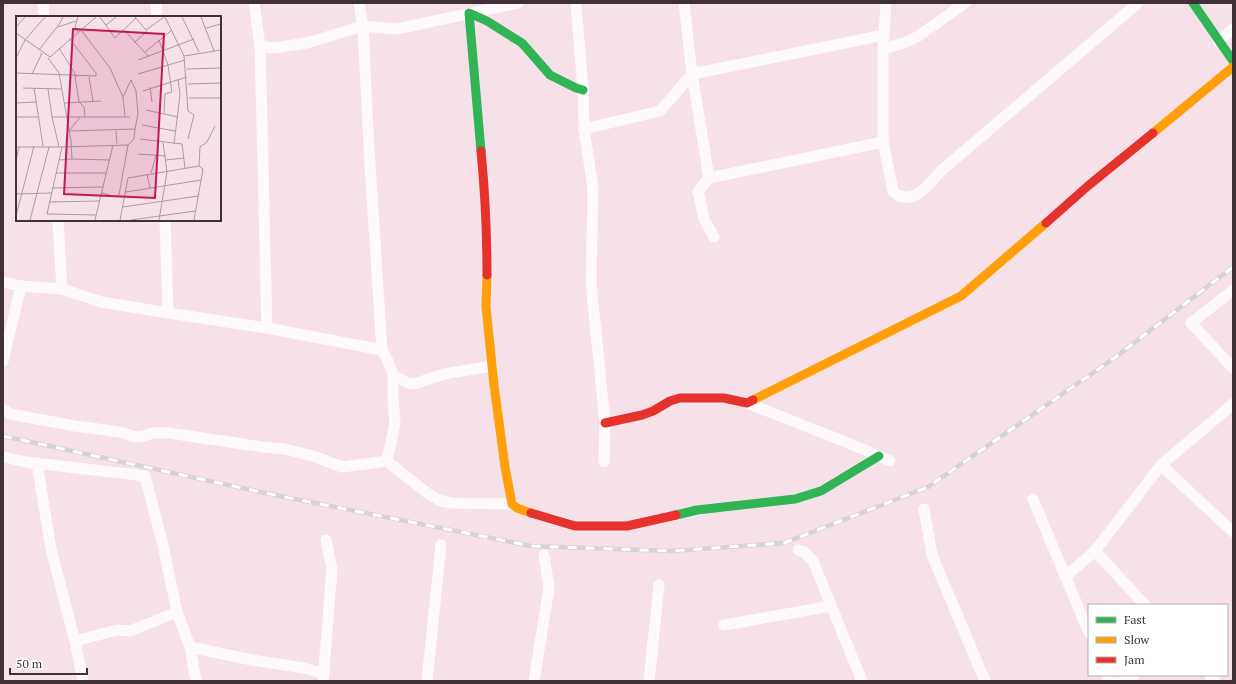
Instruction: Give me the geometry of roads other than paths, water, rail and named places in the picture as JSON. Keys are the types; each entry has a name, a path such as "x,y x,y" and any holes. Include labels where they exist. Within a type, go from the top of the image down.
{"street":[{"path":"43,3 44,16"},
{"path":"156,3 157,16"},
{"path":"254,3 260,46 267,328"},
{"path":"358,3 363,26 369,149 382,350 393,375 395,423 387,461"},
{"path":"260,46 273,48 307,43 363,26 397,29 518,3"},
{"path":"576,3 583,90 584,128 593,188 591,283 605,423 604,462"},
{"path":"684,3 692,74 709,178"},
{"path":"886,3 883,49 883,142 893,191 898,196 905,198 919,194 941,171 1138,3"},
{"path":"883,49 918,37 965,3"},
{"path":"1193,3 1233,62"},
{"path":"469,13 487,21 522,43 550,75 583,90"},
{"path":"469,13 484,180 487,245 486,306 505,467 512,504"},
{"path":"1218,41 1233,29"},
{"path":"584,128 660,111 692,74 884,34"},
{"path":"747,403 961,296 1090,185 1233,66"},
{"path":"714,237 704,219 698,192 709,178 883,142"},
{"path":"58,221 62,289"},
{"path":"164,221 168,313"},
{"path":"3,282 21,286 62,289 101,302 267,328 382,350"},
{"path":"3,361 21,286"},
{"path":"1233,290 1191,323 1233,368"},
{"path":"393,375 408,383 414,384 444,374 492,366"},
{"path":"605,423 642,415 653,411 670,401 680,398 724,398 747,403 890,461"},
{"path":"1065,577 1095,551 1161,465 1233,404"},
{"path":"3,409 10,414 75,426 120,432 135,437 153,433 169,433 285,449 342,466 387,461 427,493 441,501 453,503 512,504 517,508 575,526 627,526 698,510 795,499 821,492 879,456"},
{"path":"3,457 26,462 145,476 163,545 177,612 190,647 196,681"},
{"path":"36,463 51,549 75,641 83,681"},
{"path":"1161,465 1233,532"},
{"path":"1033,499 1088,631"},
{"path":"924,509 932,555 985,681"},
{"path":"190,647 252,660 304,668 324,677 332,570 326,540"},
{"path":"427,681 441,544"},
{"path":"798,550 804,552 813,561 862,681"},
{"path":"1095,551 1144,604"},
{"path":"534,681 549,588 544,555"},
{"path":"649,681 659,585"},
{"path":"724,625 831,606"},
{"path":"75,641 117,630 130,631 177,612"},
{"path":"1119,681 1132,676"}],"railway":[{"path":"3,436 265,493 531,546 671,551 784,543 928,487 1113,359 1233,267"}]}
